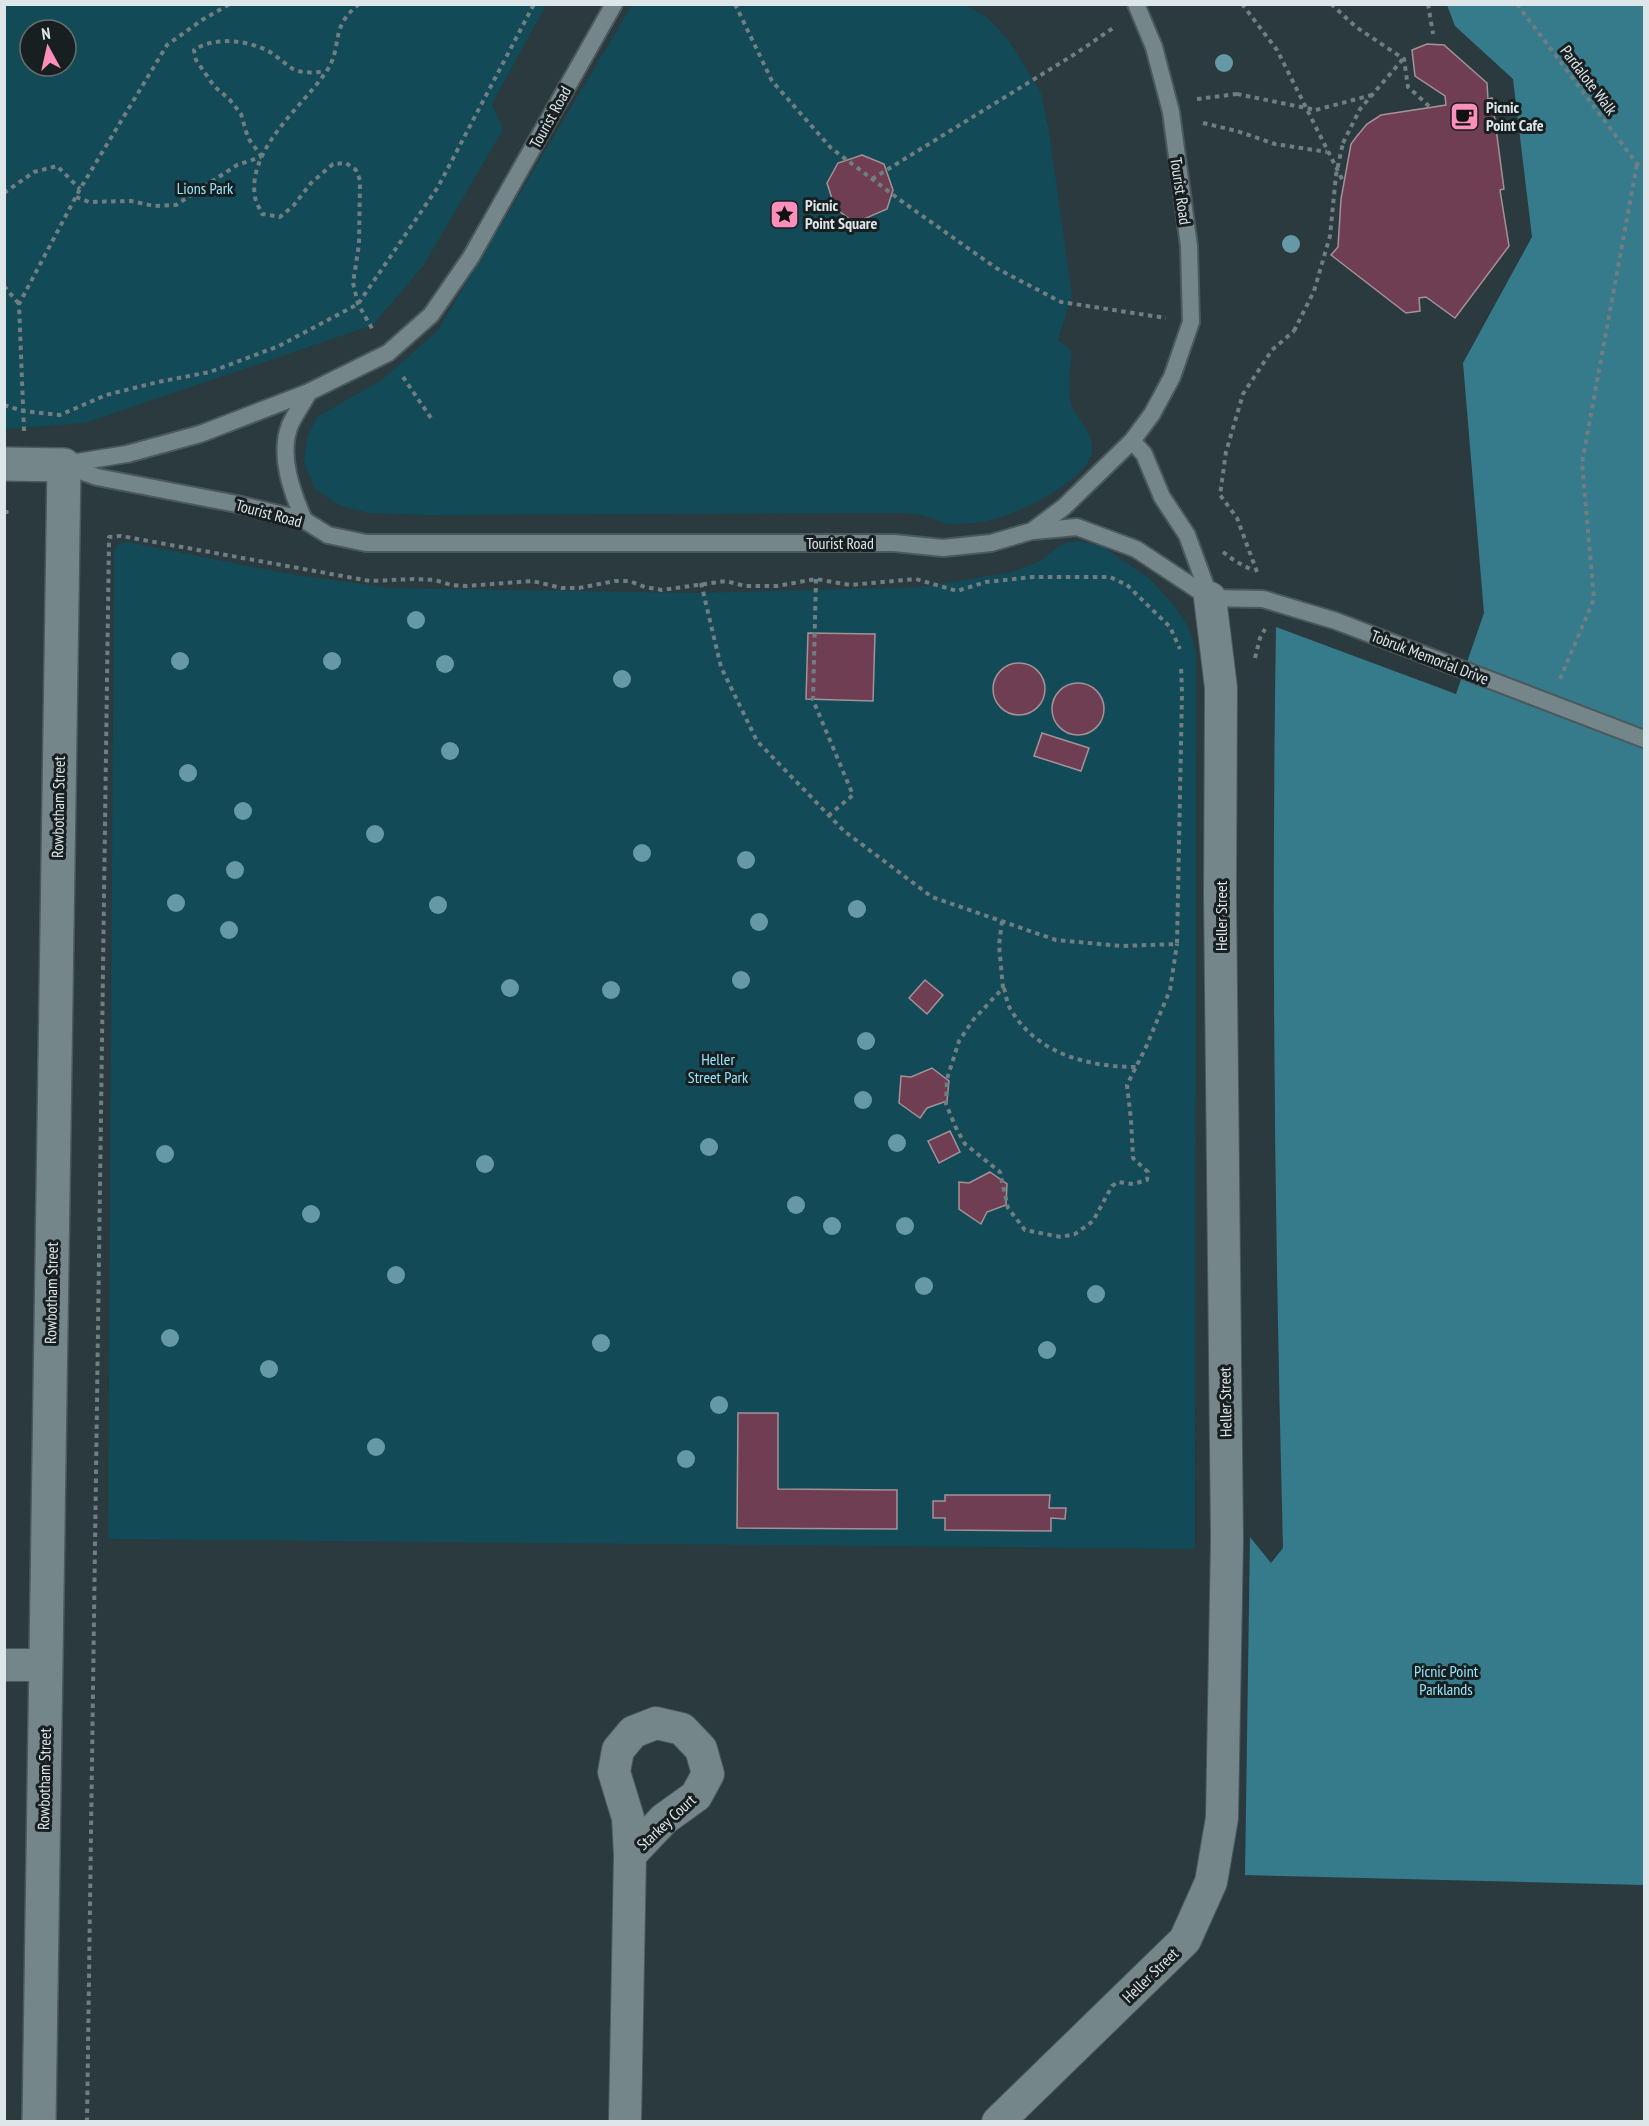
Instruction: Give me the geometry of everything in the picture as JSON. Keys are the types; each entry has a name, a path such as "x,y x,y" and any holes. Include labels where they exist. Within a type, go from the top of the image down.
{"street":[{"name":"Tourist Road","path":"15,452 64,465"},
{"name":"Rowbotham Street","path":"39,2121 64,465"},
{"name":"Heller Street","path":"998,2121 1185,1940 1211,1882 1222,1818 1227,1539 1221,688 1210,598"},
{"path":"4,1665 46,1665"},
{"name":"Starkey Court","path":"625,2121 630,1855"}],"lane":[{"name":"Tourist Road","path":"64,465 127,454 200,434 309,392 388,353 431,315 471,257 614,4"},
{"name":"Tourist Road","path":"64,465 97,477 237,504 304,520 328,535 366,543 894,543 943,548 991,543 1032,531 1064,507 1132,441 1152,414 1172,377 1191,322 1189,246 1171,112 1154,46 1138,7"},
{"path":"304,520 290,486 286,453 289,426 309,392"},
{"name":"Heller Street","path":"1132,441 1144,454 1162,497 1187,535 1210,598"},
{"path":"1032,531 1077,528 1136,549 1210,598"},
{"name":"Tobruk Memorial Drive","path":"1210,598 1263,599 1336,621 1644,739"}],"path":[{"path":"15,452 23,411 19,304 80,189 167,45 202,20 230,4"},
{"path":"358,303 353,283 359,244 360,208 360,180 356,170 346,162 333,164 311,183 294,205 280,217 262,214 255,198 256,179 262,157 280,126 326,72 334,57 337,35 342,21 359,4"},
{"path":"4,405 23,411 60,415 106,395 210,372 279,346 358,303 438,187 534,4"},
{"path":"735,4 772,81 831,148 996,268 1061,302 1191,322"},
{"path":"1242,4 1277,50 1344,183"},
{"path":"1331,4 1356,27 1404,59 1408,87 1430,107"},
{"path":"1428,4 1433,34"},
{"name":"Pardalote Walk","path":"1517,4 1637,164"},
{"path":"872,179 1075,54 1138,7"},
{"path":"262,157 248,138 241,114 214,86 196,60 194,50 214,42 245,44 269,52 294,69 306,72 326,72"},
{"path":"1256,665 1255,653 1266,627 1263,599 1257,572 1237,518 1221,495 1226,452 1243,394 1272,350 1294,331 1314,291 1330,236 1336,175 1343,143 1360,109 1404,59"},
{"path":"1197,99 1237,94 1316,110 1373,94"},
{"path":"1203,123 1237,131 1275,144 1327,153"},
{"path":"76,197 89,202 131,201 154,206 176,205 237,165 262,157"},
{"path":"1550,703 1594,599 1582,463 1637,164 1644,165"},
{"path":"4,193 34,172 57,166 80,189"},
{"path":"4,286 19,304"},
{"path":"4,512 13,512"},
{"path":"87,2121 110,537 121,536 370,581 424,579 466,586 532,581 562,588 579,588 615,581 629,581 662,590 726,580 745,586 777,586 816,579 850,585 916,579 957,591 986,582 1032,577 1110,577 1127,585 1170,627 1180,649 1182,687 1177,944 1170,990 1127,1085 1133,1158 1148,1172 1147,1180 1133,1184 1118,1182 1112,1186 1093,1221 1075,1234 1061,1237 1025,1230 1008,1208 1000,1172 965,1144 946,1104 947,1079 959,1041 973,1020 1003,988"},
{"path":"816,579 813,700 853,795 829,815"},
{"path":"701,583 721,667 757,741 844,831 932,897 1056,940 1121,946 1177,944"},
{"path":"1182,687 1221,688"},
{"path":"1002,921 999,945 1003,988 1010,1009 1027,1030 1044,1045 1064,1055 1114,1067 1136,1067"}],"green space":[{"name":"Lions Park","path":"5,4 546,5 492,104 503,129 424,265 373,325 85,423 4,429"},
{"name":"Picnic Point Square","path":"632,5 965,5 987,17 1010,42 1041,93 1049,131 1072,296 1058,340 1072,351 1070,400 1092,444 1088,461 1081,471 1057,490 1017,511 987,521 959,524 944,523 922,515 902,513 427,515 368,513 339,505 315,489 304,463 307,438 317,417 383,379 438,330"},
{"name":"Picnic Point Parklands","path":"1447,5 1644,5 1644,1885 1245,1875 1250,1537 1271,1563 1283,1548 1275,1088 1276,627 1456,694 1484,613 1463,363 1532,237 1513,79 1455,26"},
{"name":"Heller Street Park","path":"1080,541 1102,546 1150,579 1174,605 1189,628 1196,650 1195,1549 108,1539 114,550 119,544 127,542 289,574 391,588 693,593 921,587 1013,572 1042,560 1056,548 1068,542"}],"building":[{"path":"1427,44 1444,45 1487,83 1488,99 1492,98 1504,189 1500,190 1509,246 1455,318 1426,297 1419,298 1420,311 1406,313 1331,255 1338,247 1341,199 1351,144 1357,136 1367,124 1381,115 1446,105 1445,96 1415,76 1412,50"},
{"path":"862,155 884,164 893,190 887,209 855,223 835,208 827,183 838,163"},
{"path":"808,633 875,634 873,701 806,699"},
{"path":"1014,663 1024,663 1038,670 1045,689 1038,708 1024,715 1014,715 1004,711 997,704 993,694 993,684 997,674 1004,667"},
{"path":"1073,683 1083,683 1097,690 1104,709 1097,728 1083,735 1073,735 1063,731 1056,724 1052,714 1052,704 1056,694 1063,687"},
{"path":"1042,733 1089,748 1081,771 1034,756"},
{"path":"925,980 943,995 927,1014 909,998"},
{"path":"932,1068 949,1081 947,1101 927,1108 920,1118 899,1103 901,1076 911,1077"},
{"path":"950,1131 960,1152 939,1163 928,1141"},
{"path":"990,1172 1007,1184 1006,1205 987,1212 981,1224 959,1209 959,1182 969,1183"},
{"path":"738,1413 778,1413 778,1489 897,1490 897,1529 737,1528"},
{"path":"945,1495 1050,1495 1049,1508 1066,1508 1065,1519 1051,1518 1051,1531 945,1530 945,1518 933,1518 933,1501 945,1501"}],"place":[{"name":"Picnic Point Cafe","path":"1465,116"},
{"name":"Picnic Point Square","path":"784,214"}]}
